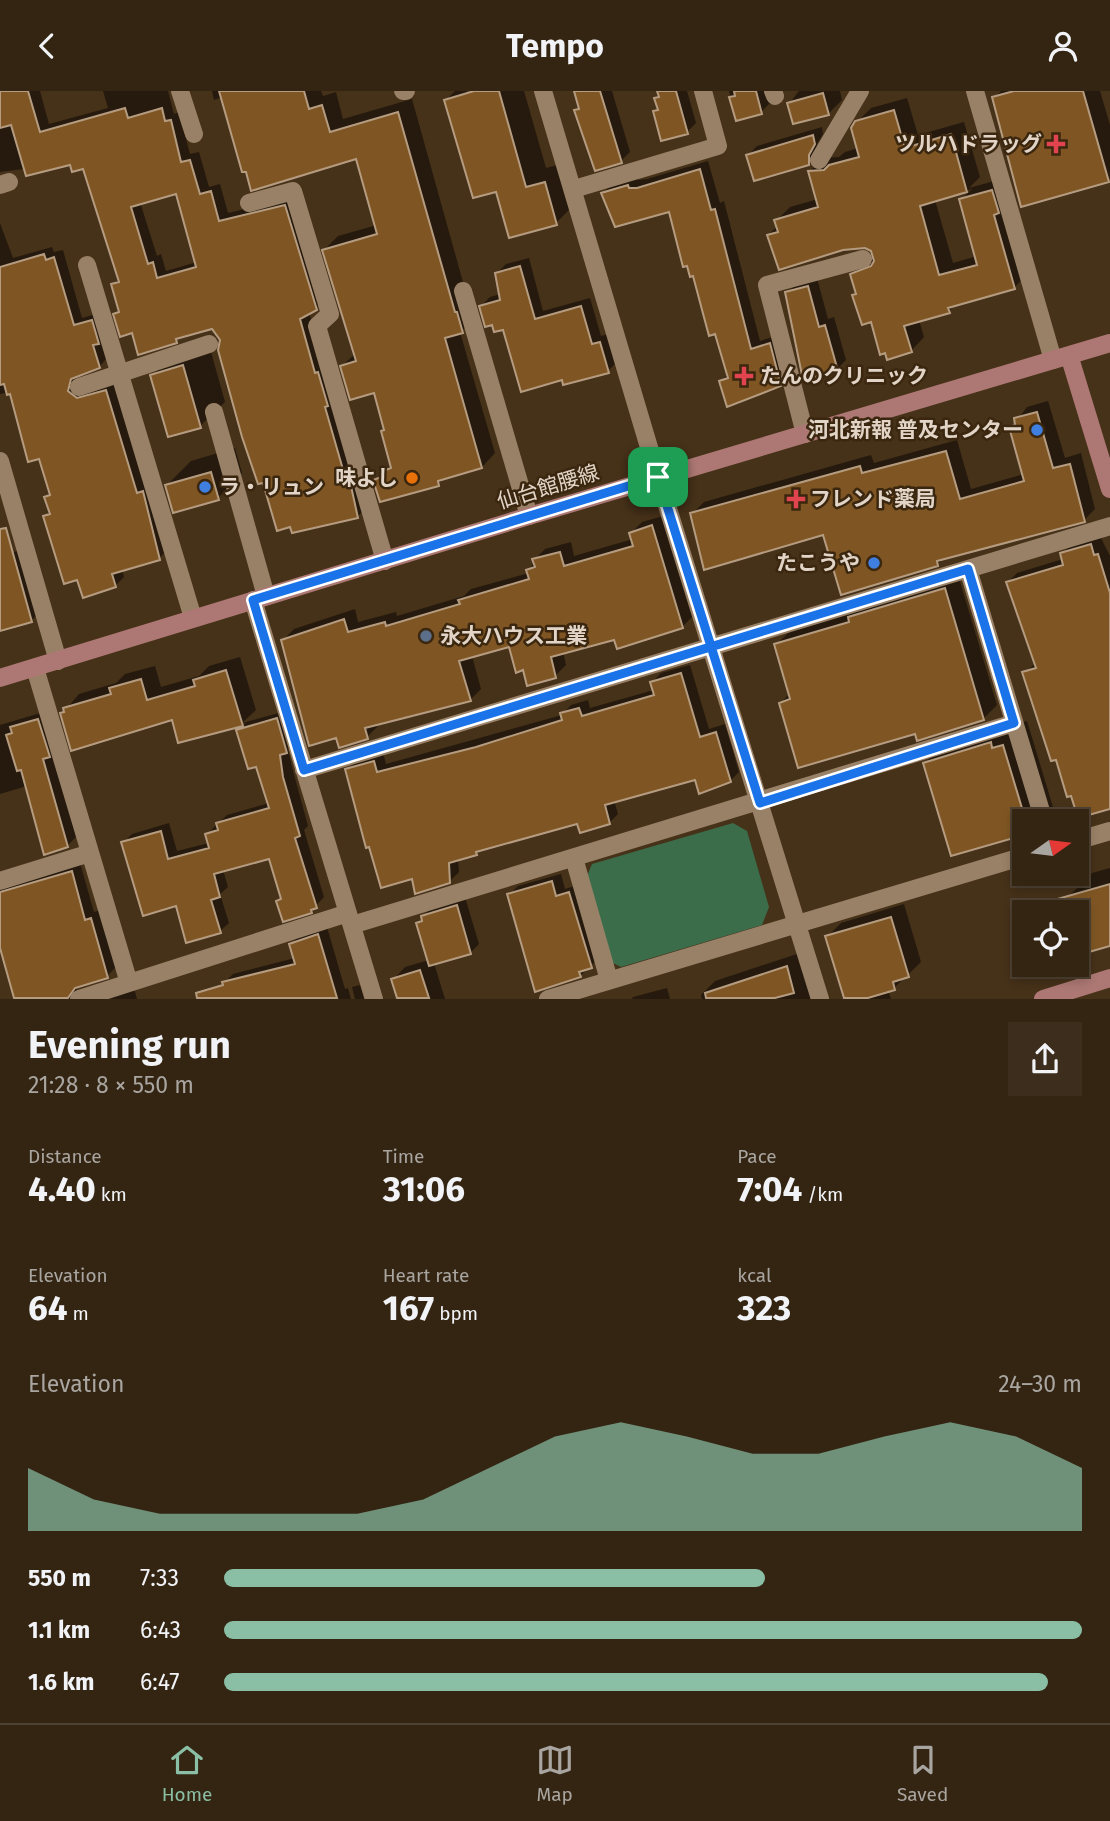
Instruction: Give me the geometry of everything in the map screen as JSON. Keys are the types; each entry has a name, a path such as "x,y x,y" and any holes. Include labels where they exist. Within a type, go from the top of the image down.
{"main road":[{"name":"仙台館腰線","path":"0,678 658,477 1110,343"},
{"path":"1061,358 1110,489"},
{"path":"1043,999 1110,978"}],"street":[{"path":"180,91 194,134"},
{"path":"542,91 820,999"},
{"path":"574,189 718,146 703,91"},
{"path":"819,160 860,91"},
{"path":"975,91 1061,358"},
{"path":"249,203 293,191 330,314 317,326 384,561"},
{"path":"805,434 767,285 863,259"},
{"path":"87,265 193,618"},
{"path":"464,291 529,516"},
{"path":"79,387 209,344"},
{"path":"214,412 304,770 374,999"},
{"path":"0,461 58,660"},
{"path":"304,770 1110,526"},
{"path":"968,569 1040,809"},
{"path":"35,668 129,983"},
{"path":"79,999 350,919 574,858 1014,723"},
{"path":"1089,837 1110,831"},
{"path":"0,881 90,853"},
{"path":"574,858 609,980"},
{"path":"548,999 1012,860"}],"green space":[{"path":"733,823 747,831 769,907 762,925 621,967 611,962 587,876 592,864"}],"building":[{"path":"0,91 28,91 40,132 125,108 128,118 162,108 165,121 171,120 181,162 190,160 200,194 211,191 219,221 285,205 317,310 300,319 315,373 318,372 328,406 325,407 348,487 351,486 358,518 292,533 290,527 277,531 263,483 258,484 242,437 218,350 220,340 212,329 176,339 177,343 138,355 132,333 120,337 113,314 119,312 111,284 119,282 83,169 72,172 70,165 26,176 11,125 0,128","holes":["176,194 196,267 157,278 153,262 148,264 131,207"]},
{"path":"219,91 304,91 309,109 322,105 330,132 398,112 463,333 445,338 482,468 438,481 439,486 380,502 373,480 384,476 383,471 391,468 381,431 384,430 374,393 350,400 340,366 356,361 322,250 377,234 356,159 251,191 246,172 242,172"},
{"path":"474,91 499,91 526,187 545,182 557,225 509,238 496,192 473,198 444,100"},
{"path":"574,91 600,91 622,163 595,171 574,110 579,109"},
{"path":"657,91 676,91 688,134 661,141 653,111 658,110 654,98 659,97"},
{"path":"734,91 756,91 762,114 736,121 729,97 735,96"},
{"path":"1014,91 1083,91 1109,182 1021,207 992,97"},
{"path":"823,93 829,115 793,124 787,103"},
{"path":"894,110 905,148 951,134 967,192 920,206 939,275 977,265 959,199 992,190 999,213 994,215 1015,289 948,308 950,313 904,326 912,352 887,360 885,353 880,355 871,322 862,325 852,295 856,294 850,274 871,266 874,261 871,251 865,248 843,250 779,270 767,235 778,232 774,220 818,207 808,171 824,170 829,165 859,157 851,128 855,121"},
{"path":"813,135 815,144 809,155 809,165 754,181 746,155"},
{"path":"700,169 711,210 715,209 751,349 770,343 781,386 727,407 719,381 728,378 715,334 709,336 693,276 690,277 687,266 683,267 669,212 615,227 601,193 628,185 629,188 637,188"},
{"path":"44,254 46,260 54,257 74,325 92,320 99,344 93,345 100,368 71,379 68,391 77,398 106,390 137,493 143,491 160,560 112,574 116,587 83,598 77,580 64,584 43,516 50,514 44,497 50,495 39,459 28,462 10,394 7,395 4,384 0,385 0,267"},
{"path":"520,266 535,319 581,306 592,344 600,342 609,373 563,385 562,380 521,392 503,330 494,332 492,325 485,327 479,306 500,300 495,273"},
{"path":"808,286 819,327 825,325 838,371 803,380 785,292"},
{"path":"183,365 201,428 168,437 150,375"},
{"path":"1037,412 1053,468 1070,464 1085,522 937,561 938,566 841,595 823,535 704,570 690,513 860,466 862,473 946,451 960,499 1024,481 1009,427 1015,425 1014,418"},
{"path":"211,472 219,500 173,513 165,485"},
{"path":"652,525 683,628 617,649 614,640 551,657 556,678 527,686 523,670 516,673 509,647 459,661 471,701 365,728 368,739 339,748 336,738 309,746 281,640 344,619 348,632 385,622 386,626 460,604 458,600 529,579 526,570 535,567 532,559 560,552 564,566 633,546 629,533"},
{"path":"6,528 32,622 0,631 0,529"},
{"path":"1091,544 1094,555 1098,554 1110,593 1110,809 1089,815 1089,809 1075,809 1071,796 1067,797 1056,760 1051,761 1022,672 1036,668 1006,582 1063,565 1060,553"},
{"path":"945,588 984,720 917,741 915,734 798,768 779,703 790,699 774,644 849,622 848,617"},
{"path":"226,670 243,726 178,743 172,720 71,751 60,713 64,712 63,708 111,694 109,688 141,679 147,700 195,686 193,680"},
{"path":"681,673 700,737 716,732 731,782 699,794 695,780 605,805 610,824 580,833 577,824 476,852 477,855 449,863 450,883 415,894 412,879 381,888 369,847 366,848 345,769 374,761 377,772 476,747 562,720 560,713 579,708 582,716 654,695 650,682"},
{"path":"277,718 287,753 280,755 283,777 300,836 295,838 317,908 311,910 312,913 283,922 276,901 281,899 269,859 214,874 220,897 211,900 221,933 186,943 176,906 143,916 121,842 161,831 168,859 209,848 205,834 218,830 216,823 269,808 256,767 248,769 236,730"},
{"path":"38,719 50,757 43,759 68,847 44,855 21,770 17,771 6,735 12,733 10,727"},
{"path":"991,742 992,748 1003,745 1022,809 1012,809 1012,838 951,856 923,763"},
{"path":"72,871 85,920 91,918 108,978 75,988 68,998 14,998 0,948 0,892"},
{"path":"552,881 556,896 569,892 592,968 579,972 581,977 535,992 507,894"},
{"path":"1110,884 1110,946 1089,952 1089,900 1054,900"},
{"path":"457,905 471,954 429,966 416,923 422,921 421,916"},
{"path":"891,917 909,977 893,982 895,990 868,998 844,998 825,936"},
{"path":"318,934 337,998 197,998 196,993 223,985 222,982 295,964 289,944"},
{"path":"787,966 794,993 775,998 706,998 705,993"},
{"path":"420,970 429,998 397,998 391,979"}],"place":[{"name":"ツルハドラッグ","path":"1056,144"},
{"name":"たんのクリニック","path":"744,376"},
{"name":"河北新報 普及センター","path":"1037,430"},
{"name":"味よし","path":"412,478"},
{"name":"ラ・リュン","path":"205,487"},
{"name":"フレンド薬局","path":"796,499"},
{"name":"たこうや","path":"874,563"},
{"name":"永大ハウス工業","path":"426,636"}],"route":[{"path":"658,477 253,600 304,770 712,647 968,569 1014,723 760,803 712,647 658,477"}]}
